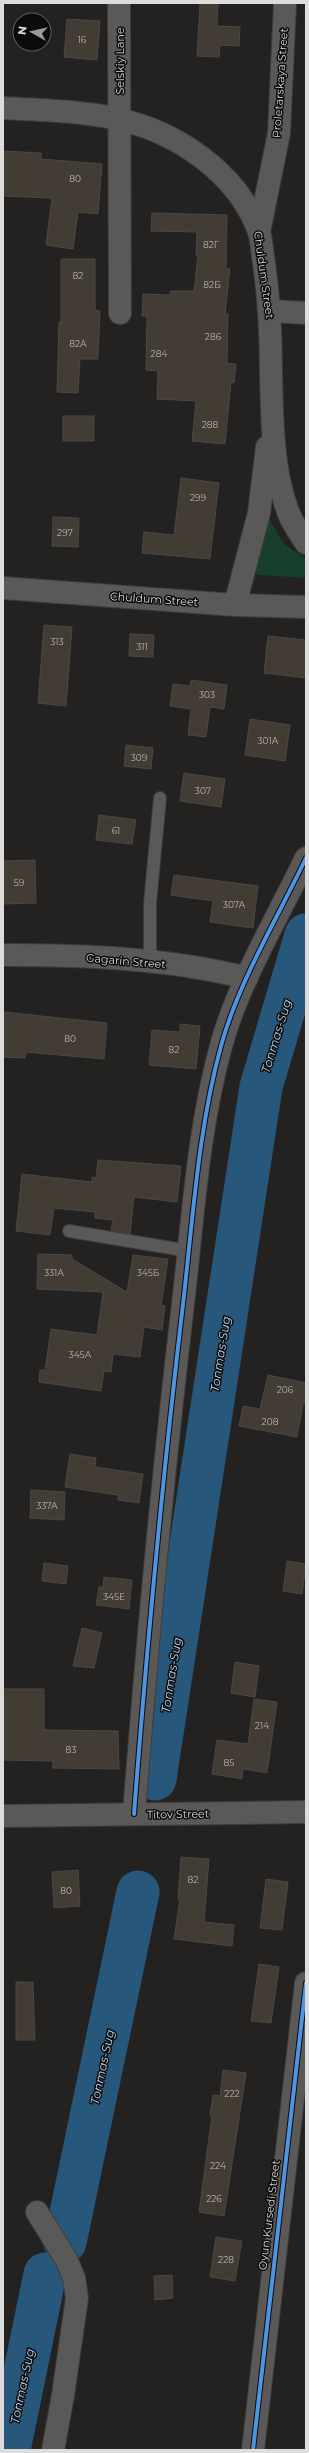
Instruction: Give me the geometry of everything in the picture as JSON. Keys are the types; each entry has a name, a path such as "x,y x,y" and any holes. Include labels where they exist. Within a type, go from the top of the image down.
{"street":[{"name":"Selskiy Lane","path":"119,3 120,314"},
{"name":"Proletarskaya Street","path":"259,232 279,133 285,3"},
{"name":"Chuldum Street","path":"3,108 80,112 120,119 183,145 226,178 244,203 259,232 271,311 272,405 279,480 289,514 306,543"},
{"path":"271,311 306,313"},
{"path":"235,605 259,513 272,405"},
{"name":"Chuldum Street","path":"3,588 235,605 306,607"},
{"path":"134,1814 147,1640 204,1122 221,1045 247,978 306,858"},
{"name":"Gagarin Street","path":"3,955 54,955 150,962 207,968 247,978"},
{"name":"Titov Street","path":"3,1816 306,1812"},
{"name":"Oyun Kursedi Street","path":"253,2450 306,1983"},
{"path":"37,2212 66,2259 74,2278 77,2298 63,2395 53,2450"}],"lane":[{"path":"150,962 150,903 160,798"},
{"path":"69,1231 189,1251"}],"green space":[{"path":"257,498 284,544 306,559 306,578 248,574"}],"building":[{"path":"200,3 218,3 217,26 240,27 239,46 220,45 219,57 197,56"},
{"path":"67,19 100,21 97,60 64,57"},
{"path":"3,151 41,153 41,159 102,164 98,214 78,212 73,249 46,245 52,198 3,196"},
{"path":"152,213 227,215 226,268 230,269 225,314 228,314 227,363 236,364 234,383 231,382 225,444 192,441 196,401 157,399 158,371 146,370 147,316 142,316 143,294 170,295 171,291 194,291 198,255 196,255 197,232 151,231"},
{"path":"61,259 95,259 95,310 100,311 98,359 80,359 78,393 57,392 59,322 61,322"},
{"path":"63,416 94,416 94,441 63,441"},
{"path":"181,478 219,483 210,559 142,553 144,532 174,535"},
{"path":"53,517 79,518 78,547 52,546"},
{"path":"44,625 72,627 66,706 38,703"},
{"path":"130,634 154,635 153,657 129,656"},
{"path":"268,636 306,640 306,678 264,673"},
{"path":"191,680 227,685 224,709 210,707 206,737 188,735 191,709 170,706 173,684 190,686"},
{"path":"250,719 290,725 285,761 245,755"},
{"path":"126,745 153,748 151,769 124,766"},
{"path":"184,773 225,779 221,807 180,801"},
{"path":"99,815 136,820 132,844 96,840"},
{"path":"35,860 36,903 3,904 3,861"},
{"path":"174,875 258,886 253,928 210,922 213,901 171,895"},
{"path":"4,1012 107,1023 104,1059 26,1052 25,1058 3,1057"},
{"path":"180,1024 200,1026 196,1069 149,1065 152,1030 180,1032"},
{"path":"98,1160 181,1166 177,1202 134,1197 130,1234 111,1230 113,1220 95,1218 95,1212 54,1208 50,1235 16,1231 22,1174 92,1182 92,1177 96,1178"},
{"path":"38,1254 72,1255 72,1259 127,1292 133,1255 168,1259 161,1306 165,1306 162,1330 144,1327 140,1357 113,1354 111,1372 104,1371 101,1391 39,1382 40,1370 45,1370 51,1329 97,1335 103,1292 37,1289"},
{"path":"268,1375 306,1383 306,1404 303,1404 297,1437 239,1426 243,1406 260,1409"},
{"path":"70,1454 96,1458 95,1467 143,1474 139,1503 118,1500 118,1495 65,1487"},
{"path":"31,1490 65,1492 64,1520 30,1518"},
{"path":"287,1561 306,1564 302,1594 283,1591"},
{"path":"44,1563 68,1566 66,1584 42,1581"},
{"path":"104,1577 132,1580 129,1609 96,1605 99,1587 103,1587"},
{"path":"82,1628 102,1633 94,1668 73,1666"},
{"path":"235,1662 259,1666 255,1697 231,1693"},
{"path":"3,1689 44,1689 44,1730 118,1731 119,1769 53,1768 53,1761 3,1760"},
{"path":"254,1699 277,1702 267,1773 243,1769 242,1779 212,1774 217,1740 248,1744"},
{"path":"181,1857 209,1859 204,1922 234,1925 232,1946 174,1939 180,1899 178,1899"},
{"path":"78,1870 80,1906 54,1908 52,1872"},
{"path":"266,1879 288,1882 282,1930 260,1928"},
{"path":"259,1964 279,1967 271,2023 251,2021"},
{"path":"16,1982 33,1982 35,2040 16,2040"},
{"path":"223,2070 246,2073 224,2216 199,2212 212,2115 210,2115 213,2095 220,2096"},
{"path":"216,2237 242,2241 235,2281 210,2277"},
{"path":"172,2275 173,2298 155,2300 154,2276"}],"waterway":[{"name":"Tonmas-Sug","path":"155,1779 261,1087 306,935"},
{"name":"Tonmas-Sug","path":"65,2242 138,1892"},
{"name":"Tonmas-Sug","path":"9,2450 45,2274"}],"cycle path":[{"path":"134,1814 162,1495 193,1207 207,1110 213,1078 228,1022 259,950 306,858"},
{"path":"253,2450 306,1983"}]}
